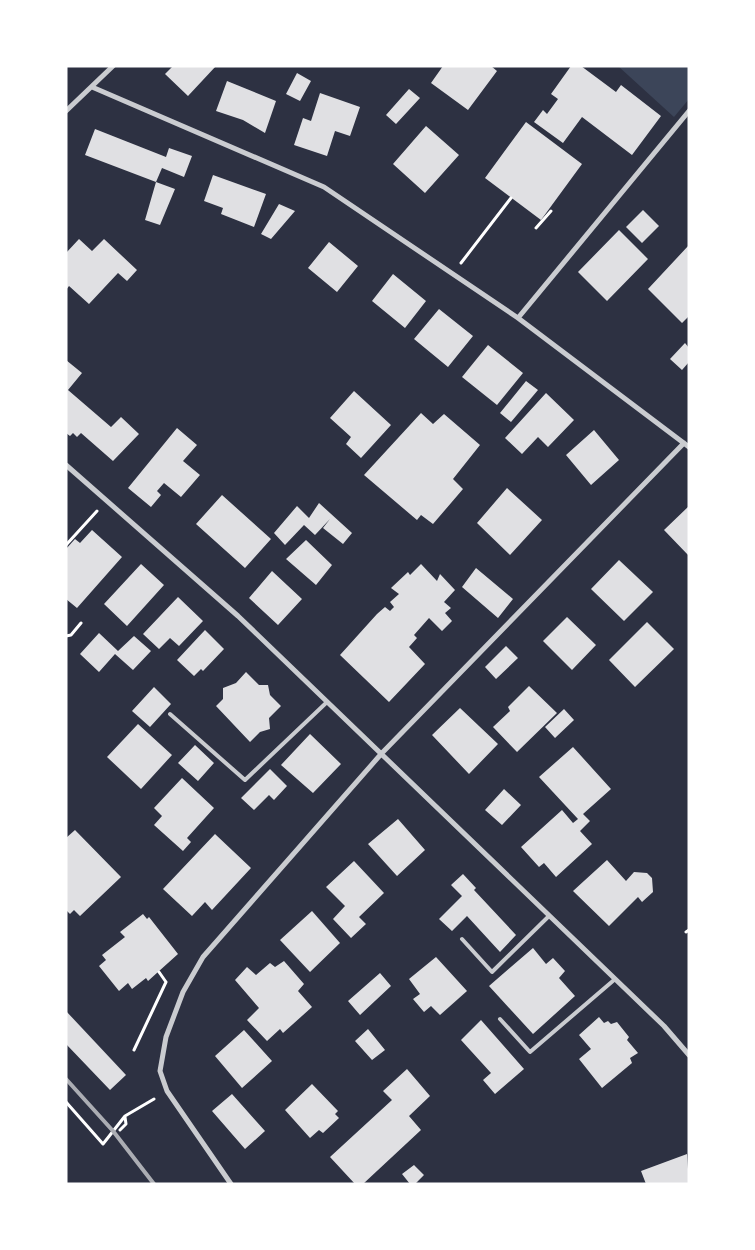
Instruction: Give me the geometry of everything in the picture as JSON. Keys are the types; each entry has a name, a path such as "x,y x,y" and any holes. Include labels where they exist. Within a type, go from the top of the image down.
{"street":[{"path":"66,111 113,66"},
{"path":"92,87 324,187 518,318 686,445 382,754 203,957 183,992 166,1038 160,1071 167,1091 231,1184"},
{"path":"518,318 689,112"},
{"path":"66,465 238,616 326,703 382,754 614,980 664,1026 688,1053"}],"lane":[{"path":"170,714 245,780 326,703"},
{"path":"462,940 492,972 549,916"},
{"path":"500,1019 530,1052 614,980"}],"path":[{"path":"452,274 511,198"},
{"path":"536,228 551,211"},
{"path":"66,545 106,501"},
{"path":"66,636 71,635 81,623"},
{"path":"134,1050 166,982"},
{"path":"66,1102 103,1144 125,1116 167,1091"},
{"path":"120,1130 126,1124 125,1116"}],"shaded area":[{"path":"618,66 689,66 689,99 674,117"}],"building":[{"path":"173,66 216,66 188,96 165,74"},
{"path":"443,66 491,66 497,71 468,110 431,83"},
{"path":"571,66 581,66 616,92 621,85 661,116 632,155 582,117 563,143 534,122 543,110 547,114 558,99 551,94"},
{"path":"297,73 311,81 300,101 286,94"},
{"path":"227,81 276,101 265,133 243,120 216,111"},
{"path":"409,89 420,98 396,124 386,115"},
{"path":"320,93 360,107 350,136 335,131 327,156 294,145 303,118 311,121"},
{"path":"526,122 582,164 541,220 485,178"},
{"path":"426,126 459,155 425,193 393,164"},
{"path":"95,129 166,157 169,148 192,156 184,177 162,168 156,182 85,155"},
{"path":"213,175 266,194 254,227 221,214 223,208 204,201"},
{"path":"156,182 175,189 160,225 145,220"},
{"path":"279,204 295,211 271,239 261,234"},
{"path":"643,210 659,226 642,243 626,227"},
{"path":"619,230 648,259 607,301 578,272"},
{"path":"79,239 92,251 104,239 137,270 127,281 118,273 89,304 69,286 66,290 66,253"},
{"path":"329,242 358,266 337,292 308,268"},
{"path":"689,245 689,316 682,323 648,289"},
{"path":"393,274 426,301 405,328 372,301"},
{"path":"439,309 473,336 448,367 414,339"},
{"path":"685,343 689,348 689,362 682,370 670,359"},
{"path":"488,345 523,373 497,405 462,377"},
{"path":"66,360 82,373 68,390 111,427 121,417 139,434 113,461 81,433 77,437 73,433 70,436 66,433"},
{"path":"526,381 538,390 511,422 500,413"},
{"path":"354,391 391,425 361,458 346,444 351,437 330,418"},
{"path":"546,393 574,420 548,447 538,437 522,454 505,438"},
{"path":"421,413 433,424 444,414 480,445 453,479 463,489 433,524 421,515 417,520 364,475"},
{"path":"177,428 197,445 183,461 200,475 181,497 164,483 157,491 161,495 151,507 128,488"},
{"path":"594,430 619,460 591,485 566,455"},
{"path":"507,488 542,520 510,555 477,523"},
{"path":"222,495 271,539 245,568 196,524"},
{"path":"319,503 352,533 343,544 323,528 330,519 315,535 304,525 285,545 274,533 297,506 309,518"},
{"path":"689,506 689,556 664,530"},
{"path":"92,530 122,557 77,608 66,599 66,549 75,539 80,543"},
{"path":"306,540 332,565 316,585 286,559"},
{"path":"619,560 653,592 624,621 591,589"},
{"path":"141,564 164,585 127,626 104,604"},
{"path":"421,564 437,581 440,574 455,590 444,602 451,608 445,613 452,621 442,631 429,618 414,635 417,638 409,647 425,664 389,702 340,655 377,614 385,607 390,611 394,607 390,602 399,594 391,588 408,572 410,575"},
{"path":"476,568 513,599 498,618 462,587"},
{"path":"272,571 302,599 278,625 249,598"},
{"path":"178,597 203,621 179,646 170,638 159,649 143,634"},
{"path":"567,617 596,645 572,670 543,641"},
{"path":"647,622 674,649 635,687 609,660"},
{"path":"205,630 224,649 203,671 201,669 194,676 177,660"},
{"path":"99,633 118,651 134,636 151,651 133,670 115,654 99,672 80,654"},
{"path":"506,646 518,658 496,679 485,667"},
{"path":"246,672 259,685 268,685 270,695 281,706 269,718 270,729 260,732 250,742 216,706 223,699 223,688 236,683"},
{"path":"529,686 557,713 517,752 493,727 510,711 508,707"},
{"path":"154,687 171,704 150,727 132,711"},
{"path":"460,708 498,744 469,774 432,735"},
{"path":"564,709 574,720 555,738 545,727"},
{"path":"138,724 172,755 141,789 107,757"},
{"path":"310,734 341,764 313,793 281,765"},
{"path":"195,745 214,763 198,781 178,763"},
{"path":"573,747 611,789 583,814 590,821 580,831 592,844 556,877 544,863 539,867 521,847 562,810 573,823 578,819 539,777"},
{"path":"270,769 287,786 274,800 269,795 254,810 241,798"},
{"path":"182,778 214,808 187,838 191,842 183,851 154,825 162,816 154,808"},
{"path":"504,789 521,805 502,825 485,810"},
{"path":"398,819 425,850 397,876 368,844"},
{"path":"75,830 121,877 80,916 74,910 70,914 66,910 66,838"},
{"path":"215,834 251,868 212,910 205,902 192,916 163,889"},
{"path":"607,860 626,881 634,872 647,873 652,878 653,892 642,902 638,897 609,926 573,891"},
{"path":"354,861 384,893 359,917 366,924 351,938 333,919 345,906 326,887"},
{"path":"463,874 476,888 474,890 516,935 500,952 467,916 452,931 439,919 462,896 451,885"},
{"path":"312,911 340,943 310,972 280,940"},
{"path":"143,914 147,919 149,917 178,954 148,981 146,978 132,989 128,983 119,991 99,966 106,960 102,955 125,937 120,932"},
{"path":"533,948 546,964 553,958 565,971 559,978 575,996 533,1034 489,986"},
{"path":"436,957 467,991 440,1015 431,1006 424,1012 413,999 420,994 409,979"},
{"path":"284,961 304,984 298,991 312,1007 283,1033 280,1029 267,1041 247,1020 259,1008 235,980 247,967 256,975 270,963 275,967"},
{"path":"380,973 391,986 360,1015 348,1001"},
{"path":"66,1011 126,1075 110,1090 66,1044"},
{"path":"599,1017 604,1023 608,1021 611,1024 617,1022 629,1037 627,1040 638,1053 630,1058 632,1063 602,1088 579,1059 591,1049 579,1035"},
{"path":"481,1020 524,1069 495,1094 483,1080 491,1073 461,1040"},
{"path":"368,1029 385,1050 372,1060 355,1041"},
{"path":"244,1030 272,1061 242,1088 215,1056"},
{"path":"407,1069 430,1096 409,1116 421,1130 363,1184 355,1184 330,1157 392,1100 383,1091"},
{"path":"312,1084 338,1111 335,1114 339,1118 323,1133 319,1130 310,1138 285,1110"},
{"path":"232,1094 265,1131 245,1149 212,1111"},
{"path":"687,1154 689,1184 646,1184 641,1171"},
{"path":"414,1165 424,1175 415,1184 410,1184 402,1174"}],"railway":[{"path":"66,1079 113,1131 154,1184"}]}
